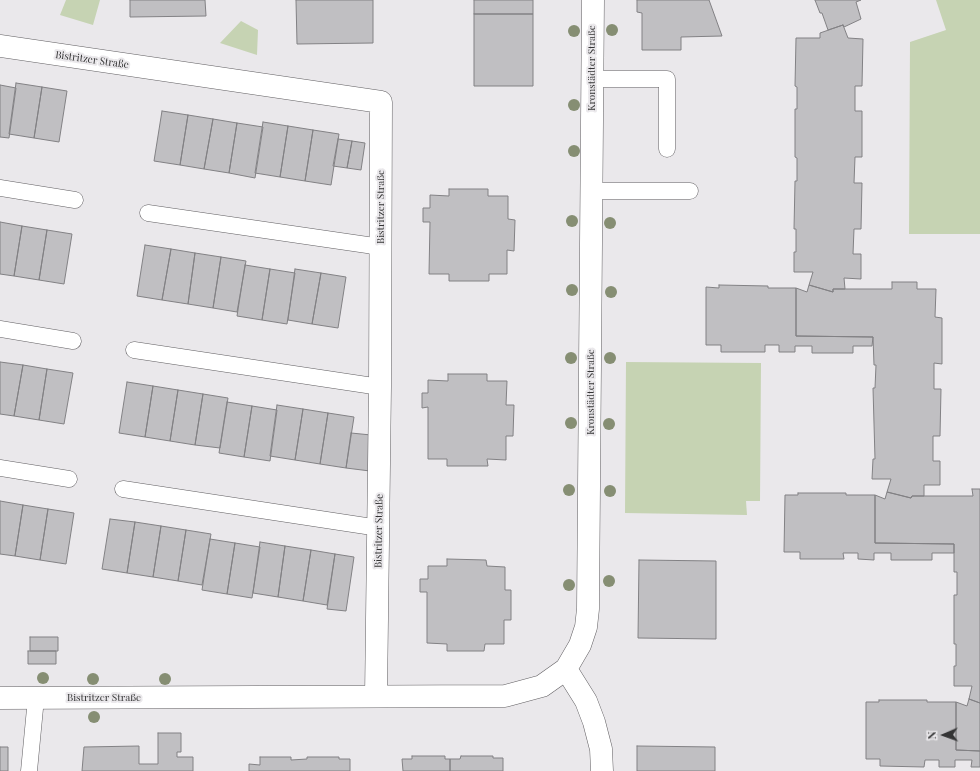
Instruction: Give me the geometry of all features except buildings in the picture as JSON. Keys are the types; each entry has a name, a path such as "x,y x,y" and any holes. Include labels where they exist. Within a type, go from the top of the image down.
{"street":[{"name":"Kronstädter Straße","path":"566,669 580,645 586,627 588,609 593,0"},
{"name":"Bistritzer Straße","path":"0,46 381,102 379,528 376,696"},
{"name":"Bistritzer Straße","path":"0,698 505,696 542,686 566,669"},
{"path":"566,669 584,697 594,722 601,749 602,771"}],"lane":[{"path":"592,79 667,79 667,149"},
{"path":"0,188 74,200"},
{"path":"592,191 690,192"},
{"path":"148,213 381,247"},
{"path":"0,329 73,341"},
{"path":"134,350 380,387"},
{"path":"0,468 69,479"},
{"path":"123,489 379,528"},
{"path":"29,771 36,698"}],"green space":[{"path":"66,0 100,0 93,25 60,15"},
{"path":"936,0 980,0 980,234 909,234 910,42 946,30"},
{"path":"241,21 258,30 257,55 220,43"},
{"path":"626,362 761,363 760,501 746,501 747,515 625,513"}]}
